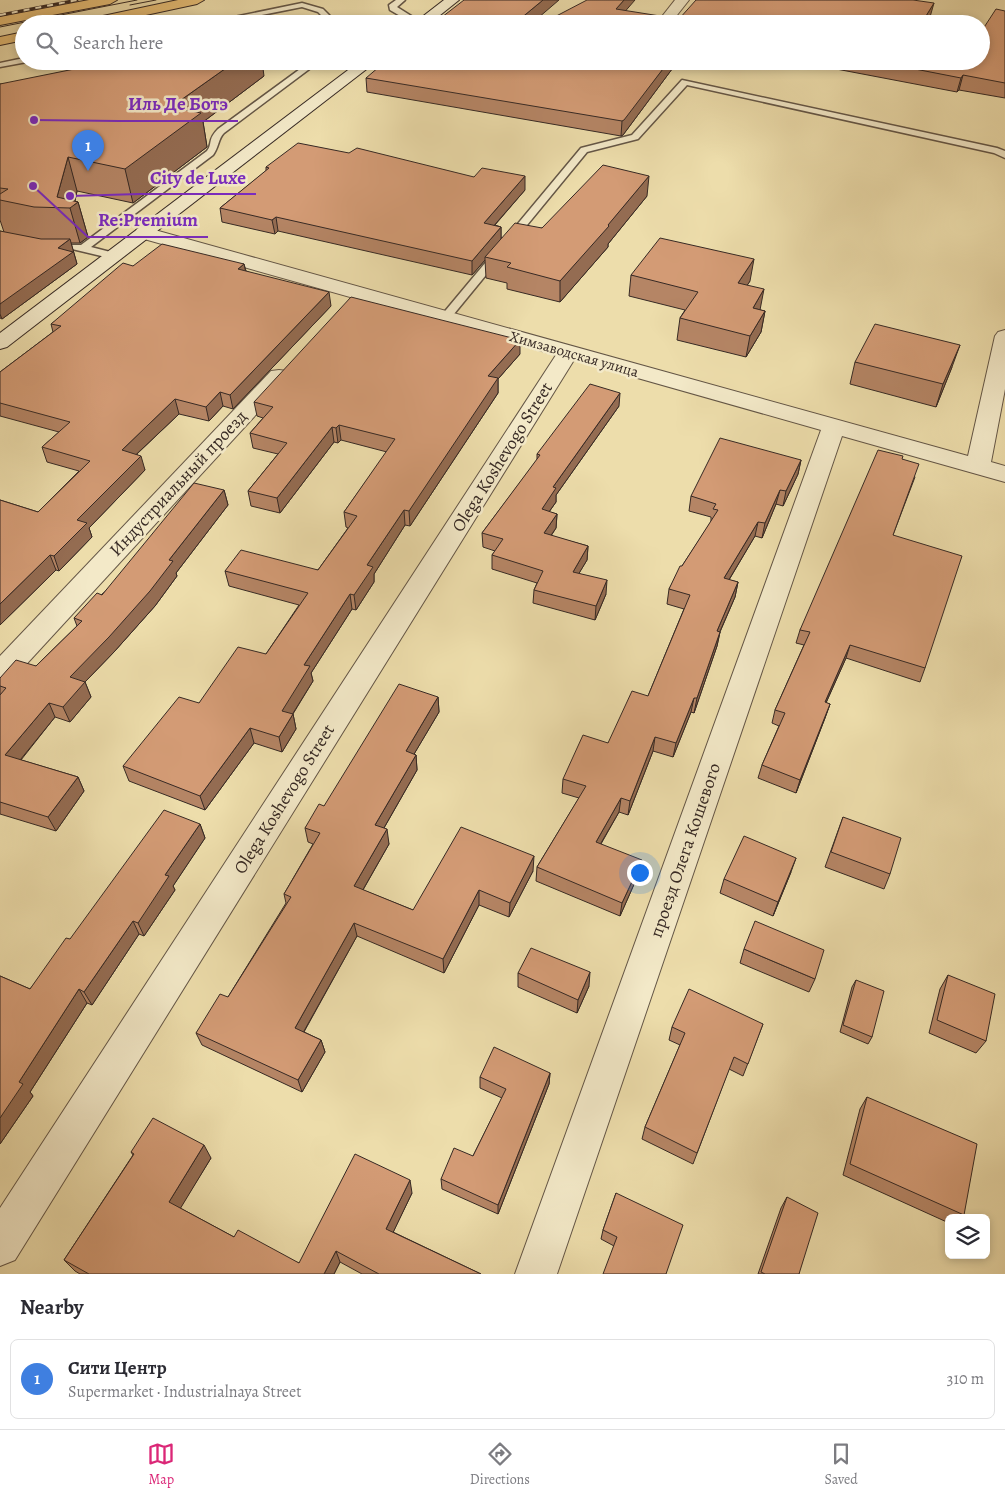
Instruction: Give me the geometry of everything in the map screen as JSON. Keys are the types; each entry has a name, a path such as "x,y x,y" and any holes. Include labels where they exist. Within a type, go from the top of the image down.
{"main road":[{"path":"31,15 110,0"},
{"path":"127,15 198,0"},
{"path":"0,21 15,18"},
{"path":"0,41 15,38"}],"street":[{"path":"432,15 452,0"},
{"path":"670,15 682,0"},
{"path":"5,335 114,256 354,70"},
{"name":"Химзаводская улица","path":"144,233 1005,474"},
{"path":"337,314 357,293"},
{"path":"978,466 1005,336"},
{"name":"Olega Koshevogo Street","path":"0,1245 568,352"},
{"name":"Индустриальный проезд","path":"0,674 297,357"},
{"name":"проезд Олега Кошевого","path":"536,1274 834,426"}],"lane":[{"path":"401,0 393,8 405,15"},
{"path":"250,15 302,5 315,8 329,15"},
{"path":"0,65 15,62"},
{"path":"82,249 210,152 214,148 215,137 220,131 304,70"},
{"path":"445,318 584,150 635,137 685,82 988,148 1005,155"},
{"path":"69,247 114,256"}],"building":[{"path":"464,0 543,0 525,15 445,15"},
{"path":"587,0 624,0 616,9 654,15 558,15"},
{"path":"696,0 913,0 934,3 927,15 683,15"},
{"path":"996,9 1005,11 1005,83 963,75 961,78 920,70 990,70 990,18"},
{"path":"69,70 223,70 171,107 201,113 125,169 68,157 57,197 78,202 70,208 34,207 0,200 0,194 8,189 0,188 0,84"},
{"path":"375,70 662,70 622,121 366,78"},
{"path":"298,143 349,153 357,148 474,177 482,168 525,176 484,223 501,227 472,261 276,217 272,220 220,208 269,168 266,167"},
{"path":"603,165 649,176 609,226 560,281 507,267 511,263 485,257 515,223 542,228"},
{"path":"0,231 41,239 70,239 58,248 73,252 0,304"},
{"path":"660,238 754,259 738,283 764,289 753,308 765,311 750,336 680,318 698,292 631,275"},
{"path":"162,244 244,264 238,269 329,292 230,395 220,392 206,407 175,399 122,450 141,456 77,520 87,523 54,556 50,555 0,604 0,500 38,512 90,461 42,447 70,422 0,403 0,372 61,326 51,324 123,263 133,266"},
{"path":"351,297 520,340 488,376 498,378 409,511 404,510 367,565 373,567 354,595 350,594 304,665 310,666 282,711 293,714 279,737 250,728 200,796 123,766 179,697 199,703 238,647 266,654 308,593 225,571 241,550 318,570 357,516 344,512 395,439 339,425 336,428 332,427 277,498 248,491 287,443 250,433 273,407 254,402"},
{"path":"875,324 960,345 943,384 855,362"},
{"path":"590,384 620,393 553,487 556,488 542,509 557,514 544,533 588,546 573,572 607,580 596,606 534,590 543,571 492,555 503,539 482,533 540,455 537,454"},
{"path":"720,438 801,460 786,491 780,490 765,523 758,522 724,578 738,582 717,631 720,632 697,698 694,698 676,743 655,737 630,801 621,798 596,842 642,860 622,903 537,867 586,786 563,779 583,735 608,743 632,691 648,696 690,595 669,589 680,566 682,566 718,510 713,509 716,504 691,496"},
{"path":"878,450 903,456 902,459 919,464 893,535 962,556 925,668 850,645 825,702 830,704 800,780 762,765 785,713 775,710 810,632 800,630"},
{"path":"194,483 224,490 169,560 173,561 150,591 70,677 85,682 63,707 49,703 5,755 78,777 48,817 0,802 0,695 6,688 0,686 0,678 16,660 36,666 82,621 74,618 97,593 102,595"},
{"path":"399,684 438,697 406,751 416,755 375,825 387,829 354,886 413,910 461,827 534,856 510,903 479,890 443,959 354,923 295,1028 321,1040 298,1080 196,1033 220,994 228,997 291,897 284,894 320,833 305,828 319,804 324,806"},
{"path":"164,810 200,824 165,875 169,876 138,923 133,921 84,992 79,989 19,1082 23,1084 0,1118 0,976 30,989 66,938 70,939"},
{"path":"843,817 901,838 890,874 831,852"},
{"path":"744,836 796,858 778,902 724,879"},
{"path":"755,921 824,950 815,979 744,949"},
{"path":"531,948 590,972 578,1000 518,973"},
{"path":"948,975 995,994 986,1041 937,1020"},
{"path":"856,980 884,991 872,1037 843,1025"},
{"path":"689,989 763,1024 748,1064 734,1057 697,1153 645,1127 685,1033 672,1027"},
{"path":"494,1047 550,1073 498,1205 441,1179 454,1148 473,1156 506,1089 480,1077"},
{"path":"867,1097 977,1144 964,1214 850,1164"},
{"path":"153,1118 204,1145 169,1202 234,1237 238,1230 299,1263 355,1154 410,1180 386,1229 481,1274 379,1274 336,1251 324,1274 89,1274 64,1260 134,1154 131,1152"},
{"path":"616,1193 683,1225 666,1274 603,1274 617,1237 603,1230"},
{"path":"787,1197 818,1213 799,1274 765,1274 761,1272"}],"tram line":[{"path":"61,15 137,0"},
{"path":"130,5 156,0"},
{"path":"0,27 15,24"}],"railway":[{"path":"0,15 77,0"}],"place":[{"name":"Иль Де Ботэ","path":"34,120"},
{"name":"Сити Центр","path":"88,171"},
{"name":"Re:Premium","path":"33,186"},
{"name":"City de Luxe","path":"70,196"}]}
